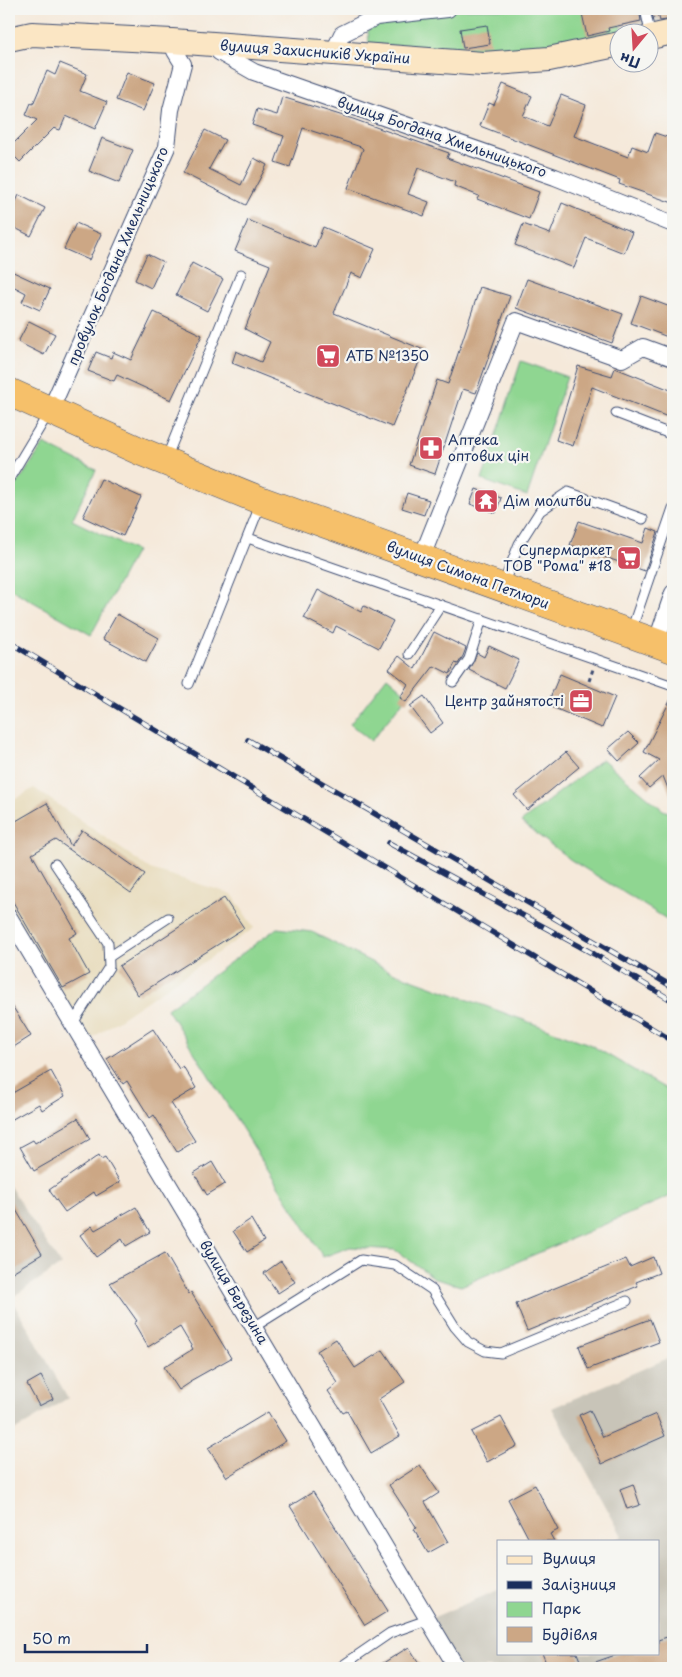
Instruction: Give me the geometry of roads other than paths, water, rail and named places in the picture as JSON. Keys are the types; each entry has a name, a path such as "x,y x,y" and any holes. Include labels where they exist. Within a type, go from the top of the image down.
{"highway":[{"name":"вулиця Симона Петлюри","path":"9,392 165,462 262,501 630,634 664,639"}],"street":[{"path":"333,53 342,34 376,17 448,9"},
{"name":"вулиця Захисників України","path":"9,39 32,34 172,41 483,64 549,59 610,46"},
{"name":"провулок Богдана Хмельницького","path":"50,411 167,147 171,110 183,64 175,51 172,41"},
{"name":"вулиця Богдана Хмельницького","path":"216,45 218,52 254,72 555,177 673,224"},
{"path":"421,559 516,321 622,359 643,346 673,358"},
{"name":"вулиця Симона Петлюри","path":"664,639 673,593"},
{"name":"вулиця Березина","path":"9,917 457,1668"}],"lane":[{"path":"645,9 652,22"},
{"path":"165,462 241,274"},
{"path":"9,479 50,411"},
{"path":"616,413 673,435"},
{"path":"502,588 519,544 540,511 568,492 643,519"},
{"path":"189,684 262,501"},
{"path":"630,634 673,508"},
{"path":"248,538 673,686"},
{"path":"409,654 442,605"},
{"path":"453,682 469,659 482,620"},
{"path":"55,864 108,943 109,967 73,1023"},
{"path":"109,957 168,918"},
{"path":"254,1326 361,1260 395,1265 432,1290 455,1327 468,1342 485,1351 501,1353 627,1301"},
{"path":"340,1668 390,1633 427,1620"}],"railway":[{"path":"9,642 673,1041"},
{"path":"248,740 673,987"},
{"path":"389,843 594,954 673,1001"}],"place":[{"name":"АТБ №1350","path":"328,356"},
{"name":"Аптека оптових цін","path":"431,448"},
{"name":"Дім молитви","path":"486,501"},
{"name":"Супермаркет ТОВ \"Рома\" #18","path":"629,558"},
{"name":"Центр зайнятості","path":"581,701"}]}
